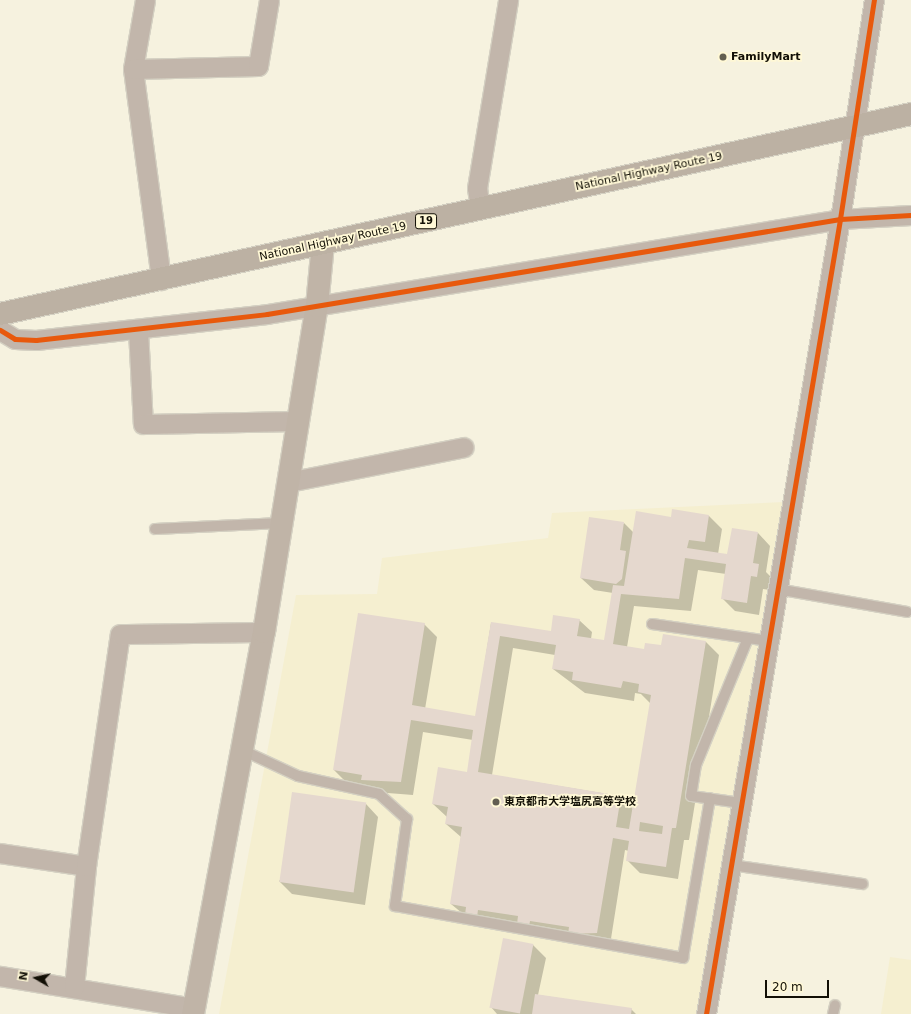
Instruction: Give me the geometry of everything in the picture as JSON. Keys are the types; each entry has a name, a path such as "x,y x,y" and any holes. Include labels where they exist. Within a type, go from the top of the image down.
{"highway":[{"name":"National Highway Route 19","path":"0,314 161,280 911,114"},
{"name":"National Highway Route 19","path":"853,128 911,118"}],"street":[{"path":"145,0 133,69 161,280"},
{"path":"133,69 258,66 268,0"},
{"path":"480,209 477,188 508,0"},
{"path":"706,1014 840,219 874,0"},
{"path":"0,330 15,339 36,340 138,330 317,306 840,219 911,215"},
{"path":"0,978 74,987 194,1011 264,632 317,306 323,244"},
{"path":"138,330 144,424 299,421"},
{"path":"288,482 464,447"},
{"path":"74,987 86,866 120,634 264,632"},
{"path":"0,854 86,866"}],"lane":[{"path":"155,529 281,523"},
{"path":"777,589 906,612"},
{"path":"652,624 769,641"},
{"path":"741,803 691,796 696,765 748,638"},
{"path":"242,750 298,776 379,794 408,819 395,906 684,958 710,798"},
{"path":"731,865 863,884"}],"shaded area":[{"name":"東京都市大学塩尻高等学校","path":"784,502 698,1014 219,1014 296,595 377,594 382,558 548,538 552,513"},
{"path":"890,957 911,960 911,1014 881,1014"}],"building":[{"path":"672,509 709,515 705,542 689,540 687,548 727,554 732,528 758,532 753,563 759,564 757,577 751,576 747,603 721,599 726,564 685,558 679,599 621,594 613,644 644,649 645,643 661,645 663,634 706,641 676,828 672,828 666,867 626,861 629,841 613,838 597,933 568,934 569,927 530,921 529,926 517,924 518,916 478,910 477,917 465,915 466,907 450,904 462,827 445,824 448,807 432,804 438,767 467,772 473,730 411,720 401,782 361,780 362,775 333,770 358,613 425,623 412,705 475,716 491,622 551,631 553,615 580,619 577,636 604,640 613,585 624,586 636,511 671,517","holes":["500,636 556,645 552,669 573,672 572,680 621,688 623,681 639,684 638,692 651,695 629,829 616,827 621,796 478,772","640,822 663,826 662,834 639,831"]},
{"path":"589,517 624,522 620,550 626,551 622,579 616,584 580,578"},
{"path":"292,792 366,802 354,893 279,882"},
{"path":"503,938 533,944 520,1014 489,1008"},
{"path":"535,994 632,1008 631,1014 532,1014"}],"cycle path":[{"path":"706,1014 840,219 874,0"},
{"path":"0,330 15,339 36,340 267,314 840,219 911,215"}],"place":[{"name":"FamilyMart","path":"723,57"},
{"name":"東京都市大学塩尻高等学校","path":"496,802"}]}
